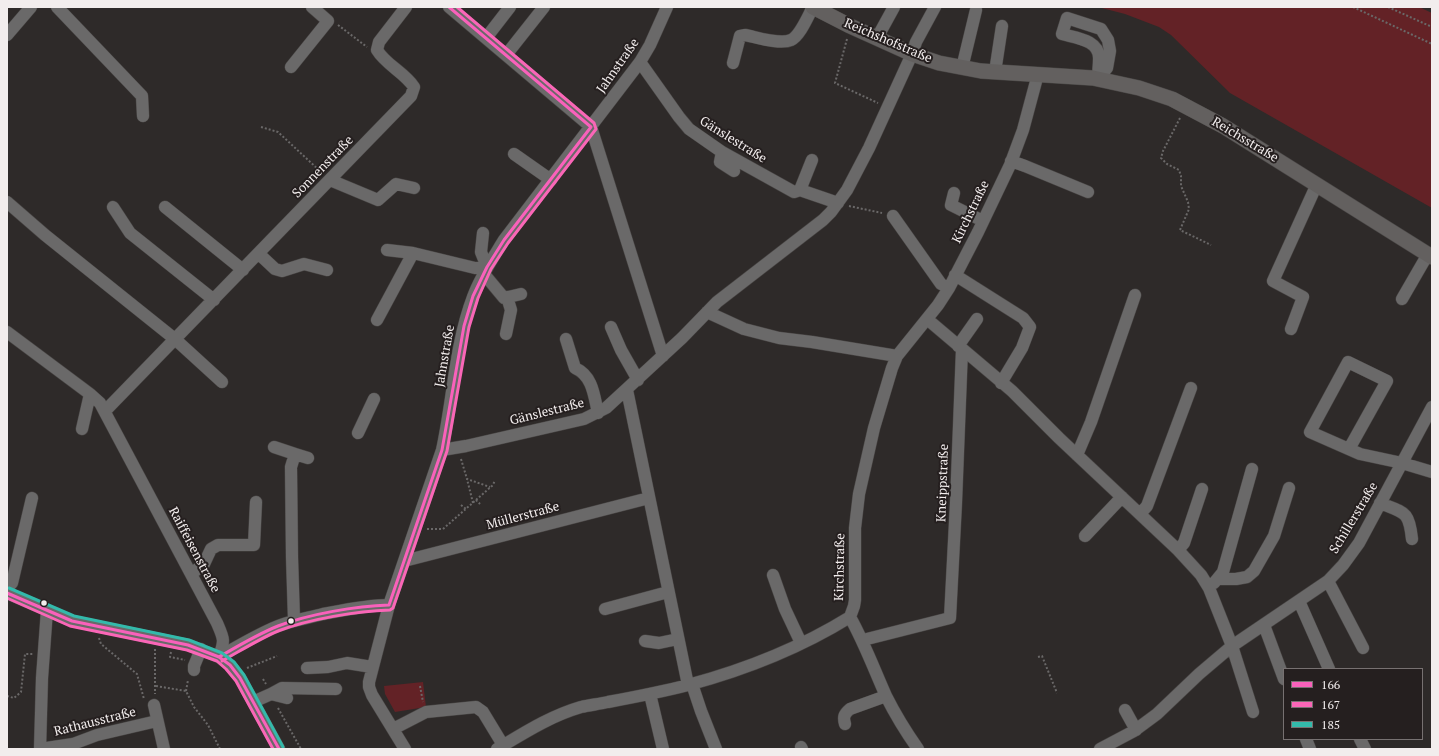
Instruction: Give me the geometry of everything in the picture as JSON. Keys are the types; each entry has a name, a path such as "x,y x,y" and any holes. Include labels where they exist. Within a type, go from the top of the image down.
{"main road":[{"name":"Reichshofstraße","path":"813,7 912,54 939,63 981,71 1038,74"},
{"name":"Reichsstraße","path":"1038,74 1098,79 1140,88 1172,99 1223,126 1430,256"}],"street":[{"path":"7,35 31,7"},
{"path":"57,7 142,96 143,116"},
{"path":"291,67 328,21 312,7"},
{"path":"377,50 378,42 406,7"},
{"path":"449,7 592,127 663,356"},
{"path":"486,38 510,7"},
{"path":"506,55 544,7"},
{"name":"Jahnstraße","path":"402,745 372,695 369,687 372,667 389,605 442,450 464,326 473,296 485,271 504,240 592,127 640,62 650,45 667,7"},
{"path":"734,63 740,36 745,35 780,42 791,40 800,32 813,7"},
{"path":"877,38 894,7"},
{"name":"Gänslestraße","path":"442,450 584,419 598,413 606,408 638,380 717,302 823,220 847,190 869,148 912,54 916,42 936,7"},
{"path":"962,68 976,10"},
{"path":"1067,18 1101,29 1108,40 1110,51 1107,68 1098,79 1098,50 1092,43 1062,34 1067,18"},
{"path":"995,72 1002,26"},
{"name":"Sonnenstraße","path":"105,411 176,340 411,96 414,87 408,79 381,56 377,50"},
{"name":"Gänslestraße","path":"640,62 679,118 689,129 722,152 794,192 800,190 838,203"},
{"name":"Kirchstraße","path":"500,747 532,728 581,707 690,685 748,666 802,643 850,617 855,600 855,528 859,494 880,406 892,368 897,356 927,319 945,286 955,275 983,221 1011,161 1023,130 1038,74"},
{"path":"722,152 720,162 734,171"},
{"path":"514,154 550,180"},
{"path":"800,190 812,160"},
{"path":"1011,161 1088,192"},
{"path":"330,180 378,200 396,184 414,188"},
{"path":"1291,329 1303,297 1273,281 1317,184"},
{"path":"954,193 951,205 983,221"},
{"path":"7,202 45,235 176,340 222,382"},
{"path":"112,207 130,233 214,300"},
{"path":"165,207 243,270"},
{"path":"893,216 945,286"},
{"path":"483,233 481,252 485,271 504,298 520,294"},
{"path":"388,250 413,252 485,271"},
{"path":"377,320 413,252"},
{"path":"259,254 276,270 282,271 304,264 327,270"},
{"path":"1402,298 1430,256"},
{"path":"955,275 1023,318 1030,327 1022,348 1002,383"},
{"path":"1077,455 1091,422 1135,295"},
{"path":"506,334 511,310 507,297"},
{"path":"707,312 744,329 779,338 897,356"},
{"path":"927,319 1002,383 1178,550 1201,575 1209,588 1232,646 1252,712"},
{"path":"960,347 977,319"},
{"path":"611,327 621,350 638,380"},
{"name":"Raiffeisenstraße","path":"7,332 100,403 217,623 224,639 219,657"},
{"path":"566,339 575,368 582,371 588,378 598,413"},
{"name":"Kneippstraße","path":"862,640 950,618 956,503 960,347"},
{"path":"1349,449 1387,381 1348,362 1310,432 1360,454 1402,463 1432,472"},
{"path":"1140,514 1147,506 1191,388"},
{"path":"627,390 678,639 690,685 716,749"},
{"path":"82,430 90,394"},
{"path":"358,433 374,398"},
{"name":"Schillerstraße","path":"1100,749 1136,730 1157,714 1199,674 1232,646 1328,581 1343,565 1359,543 1432,407"},
{"path":"274,447 308,458"},
{"path":"294,620 291,467 295,454"},
{"path":"1209,588 1223,572 1252,469"},
{"path":"1218,579 1236,579 1247,577 1254,571 1274,536 1289,488"},
{"path":"1178,550 1184,543 1202,489"},
{"path":"1085,536 1122,497"},
{"path":"7,588 12,583 32,498"},
{"name":"Müllerstraße","path":"404,561 649,498"},
{"path":"191,574 204,564 211,549 218,545 254,545 256,502"},
{"path":"1380,503 1400,511 1407,516 1410,523 1412,539"},
{"path":"774,575 785,609 802,643"},
{"path":"1328,581 1363,648"},
{"path":"604,609 668,592"},
{"path":"7,593 83,624 188,645 219,657 250,685 253,702 280,749"},
{"path":"1299,601 1329,668"},
{"path":"219,657 256,636 294,620 349,609 389,605"},
{"path":"40,749 42,678 47,610"},
{"path":"850,617 862,640 886,696 918,749"},
{"path":"1264,625 1283,677"},
{"path":"645,640 659,643 678,639"},
{"path":"194,670 194,666 201,649"},
{"path":"307,668 328,667 346,663 372,667"},
{"path":"274,700 282,688 336,689"},
{"path":"650,694 663,749"},
{"path":"845,724 843,719 845,713 850,709 886,696"},
{"path":"253,702 287,698"},
{"name":"Rathausstraße","path":"154,705 164,749"},
{"path":"393,729 426,712 476,708 484,712 500,747"},
{"path":"1125,710 1136,730"},
{"name":"Rathausstraße","path":"40,749 73,744 97,735 157,721"},
{"path":"1360,740 1365,749"}],"path":[{"path":"1353,7 1432,44"},
{"path":"1388,7 1432,27"},
{"path":"328,21 336,23 369,49 377,50"},
{"path":"848,36 835,83 888,107"},
{"path":"1181,115 1161,158 1167,164 1179,170 1181,176 1181,186 1188,202 1189,209 1180,230 1212,245"},
{"path":"261,127 278,132 330,180"},
{"path":"838,203 871,211"},
{"path":"457,447 473,502"},
{"path":"467,478 490,488"},
{"path":"440,529 443,529 490,488 495,480"},
{"path":"476,500 480,504"},
{"path":"461,505 466,509"},
{"path":"98,637 101,644 137,674 144,700 154,705 156,686 155,649"},
{"path":"7,696 14,698 21,692 25,654 44,654"},
{"path":"244,669 277,656"},
{"path":"1038,658 1042,656 1057,693"},
{"path":"156,686 186,691 194,707 208,725 220,749"},
{"path":"420,686 423,707 426,712"},
{"path":"274,700 301,749"}],"shaded area":[{"path":"1098,7 1419,7 1432,13 1432,208 1230,93 1171,35 1159,27 1125,14"},
{"path":"423,682 426,707 395,712 385,694 384,686"}],"transit line":[{"name":"166","path":"449,7 591,127"},
{"name":"167","path":"222,661 264,638 290,627 333,616 390,610 393,608 447,451 469,327 478,298 491,269 508,243 596,129 594,123 457,7"},
{"name":"166","path":"389,605 442,450 464,326 473,296 487,267 504,240 591,127"},
{"name":"185","path":"9,588 74,616 189,640 222,653 234,662 244,675 283,747"},
{"name":"166","path":"7,593 72,621 188,645 219,657 230,665 240,678 279,749"},
{"name":"167","path":"7,598 70,626 187,650 217,661 236,681 273,749"},
{"name":"166","path":"219,657 248,640 290,622 333,611 389,605"}]}
